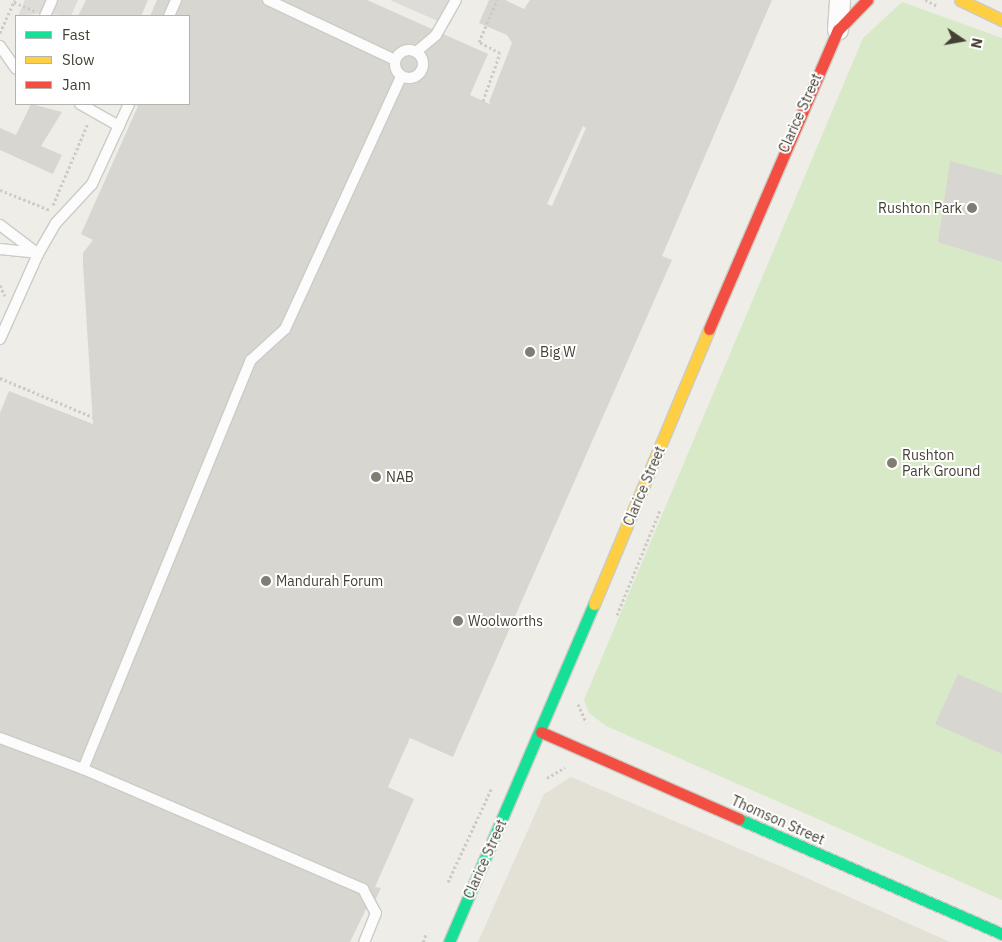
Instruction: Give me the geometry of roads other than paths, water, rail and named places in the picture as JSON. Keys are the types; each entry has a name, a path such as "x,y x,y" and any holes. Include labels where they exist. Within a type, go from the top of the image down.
{"street":[{"name":"Clarice Street","path":"838,30 840,0"},
{"name":"Clarice Street","path":"449,942 541,732 801,108 838,30 866,0"},
{"path":"960,0 1002,20"},
{"name":"Thomson Street","path":"541,732 989,934"}],"lane":[{"path":"45,15 52,0"},
{"path":"169,15 176,0"},
{"path":"83,769 251,360 284,329 401,77 395,60 268,0"},
{"path":"416,52 436,35 456,0"},
{"path":"0,46 15,67"},
{"path":"395,60 404,50 416,52 423,62 419,74 401,77"},
{"path":"83,105 93,109 119,126"},
{"path":"0,339 38,254 56,223 92,184 129,105"},
{"path":"0,225 38,254"},
{"path":"0,249 38,254"},
{"path":"0,738 83,769 363,889 376,913 364,942"}],"place":[{"name":"Rushton Park","path":"972,208"},
{"name":"Big W","path":"530,352"},
{"name":"Rushton Park Ground","path":"892,463"},
{"name":"NAB","path":"376,477"},
{"name":"Mandurah Forum","path":"266,581"},
{"name":"Woolworths","path":"458,621"}]}
